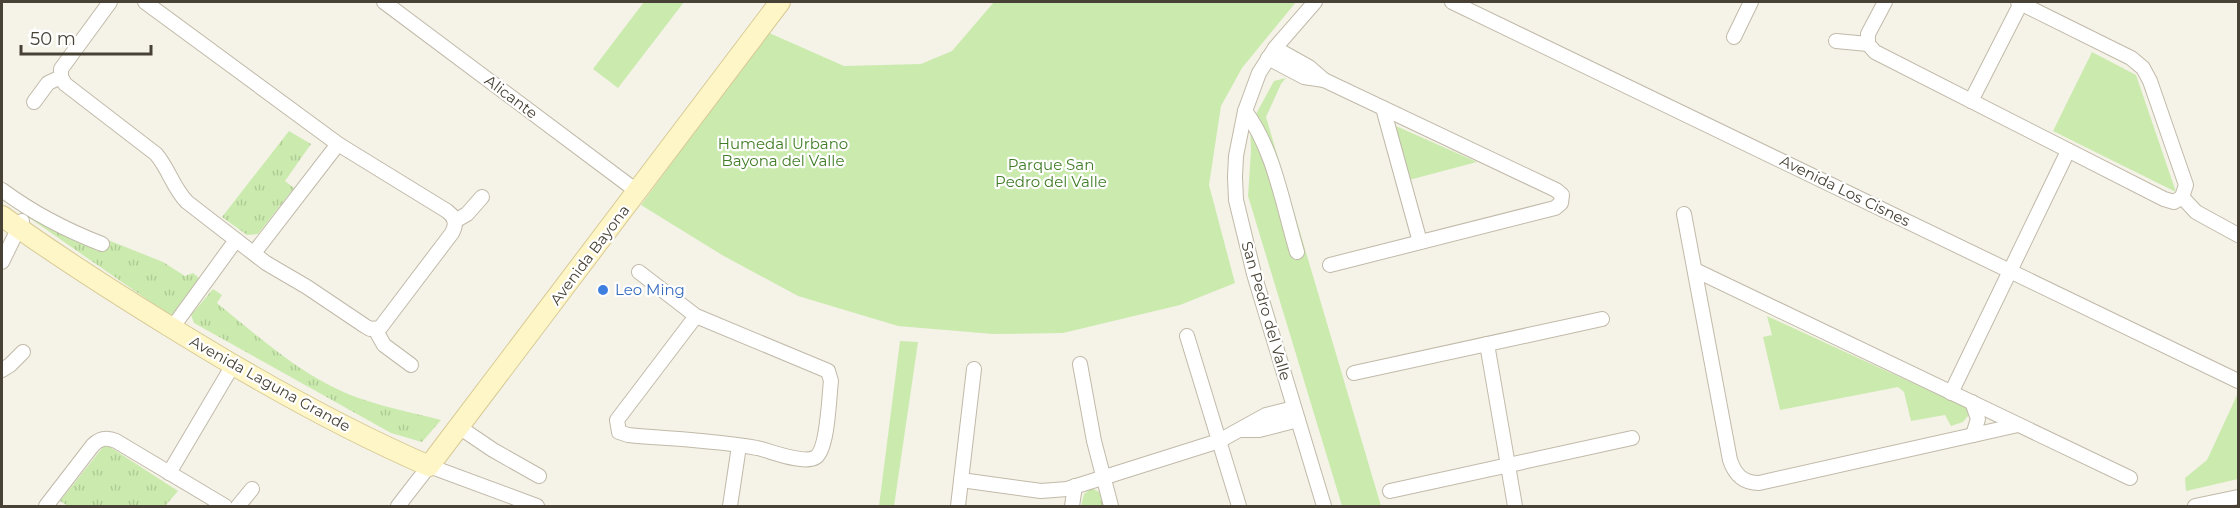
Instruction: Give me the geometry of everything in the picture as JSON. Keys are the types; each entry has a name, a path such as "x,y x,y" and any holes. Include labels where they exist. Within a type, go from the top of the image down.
{"main road":[{"name":"Avenida Bayona","path":"429,466 780,2"},
{"name":"Avenida Laguna Grande","path":"2,216 112,291 233,365 361,435 429,466"}],"street":[{"path":"110,2 63,65 61,77 70,88 150,149 161,160 181,196 254,253 365,326 375,329 385,324 452,233 455,221 467,214 482,197"},
{"path":"145,2 338,144 447,211 455,221"},
{"name":"Alicante","path":"384,2 638,192"},
{"name":"San Pedro del Valle","path":"1315,2 1271,53 1255,84 1245,111 1236,156 1236,200 1254,274 1324,507"},
{"name":"Avenida Los Cisnes","path":"1452,2 2238,381"},
{"path":"1734,37 1751,2"},
{"path":"1885,2 1868,34 1868,44 1875,52 2068,151 2169,201 2174,202 2182,197 2186,185 2150,81 2143,68 2131,58 2019,2 1971,101"},
{"path":"1836,41 1868,44"},
{"path":"1271,53 1304,77 1324,80 1556,190 1562,195 1561,203 1555,208 1330,265"},
{"path":"34,102 48,84 61,77"},
{"path":"1383,108 1420,242"},
{"path":"1245,111 1263,140 1297,252"},
{"path":"254,253 338,144"},
{"path":"1951,393 2068,151"},
{"path":"2,190 28,208 76,234 102,244"},
{"path":"2182,197 2196,212 2238,235"},
{"path":"2,262 28,208"},
{"path":"1684,214 1731,460 1737,474 1742,479 1759,483 2018,425"},
{"path":"172,328 236,240"},
{"path":"1695,270 2130,478"},
{"path":"639,272 696,315 825,369 831,377 824,441 820,452 815,457 803,459 739,446 628,435 619,432 617,428 620,417 696,315"},
{"path":"1354,373 1602,319"},
{"path":"375,329 384,345 411,365"},
{"path":"1187,336 1239,507"},
{"path":"1487,344 1515,507"},
{"path":"2,370 23,352"},
{"path":"1080,364 1094,441 1111,507"},
{"path":"169,473 233,365"},
{"path":"958,507 974,369"},
{"path":"1972,402 1978,419 1973,435"},
{"path":"961,480 1041,491 1058,490 1219,441 1266,416 1296,414"},
{"path":"459,427 493,450 539,476"},
{"path":"46,507 93,445 103,438 116,441 225,507"},
{"path":"1390,491 1632,438"},
{"path":"730,507 739,446"},
{"name":"Avenida Bayona","path":"398,507 429,466"},
{"name":"Avenida Laguna Grande","path":"429,466 537,507"},
{"path":"1072,507 1075,486"},
{"path":"238,507 252,489"},
{"path":"2195,507 2224,504 2238,497"}],"green space":[{"path":"644,2 684,2 618,88 593,69"},
{"name":"Parque San Pedro del Valle","path":"994,2 1296,2 1242,68 1221,106 1209,185 1235,283 1180,305 1063,333 993,334 898,326 798,296 722,255 641,205 767,32 844,66 921,64 952,51"},
{"path":"2092,52 2136,75 2176,192 2053,131"},
{"path":"1286,78 1266,117 1381,506 1342,506 1248,196 1250,125 1274,81"},
{"path":"1396,126 1477,162 1409,180"},
{"path":"289,131 311,144 285,181 294,188 258,234 247,235 222,217"},
{"path":"2,195 36,218 97,251 108,240 163,262 185,276 193,273 199,278 171,316 2,199"},
{"path":"213,289 222,295 217,303 279,353 312,376 359,398 441,420 422,442 391,433 194,323 191,315"},
{"path":"1767,316 1967,408 1968,416 1963,422 1951,426 1945,415 1911,421 1904,392 1898,387 1780,410 1763,337 1772,335"},
{"path":"900,341 918,342 894,506 879,506"},
{"path":"2238,393 2238,479 2186,491 2185,478 2207,460"},
{"path":"103,447 110,447 178,491 165,506 68,506 60,501"},
{"path":"1092,488 1099,492 1105,506 1081,506 1084,494"}],"place":[{"name":"Leo Ming","path":"603,290"}],"park label":[{"name":"Humedal Urbano Bayona del Valle","path":"783,152"}]}
